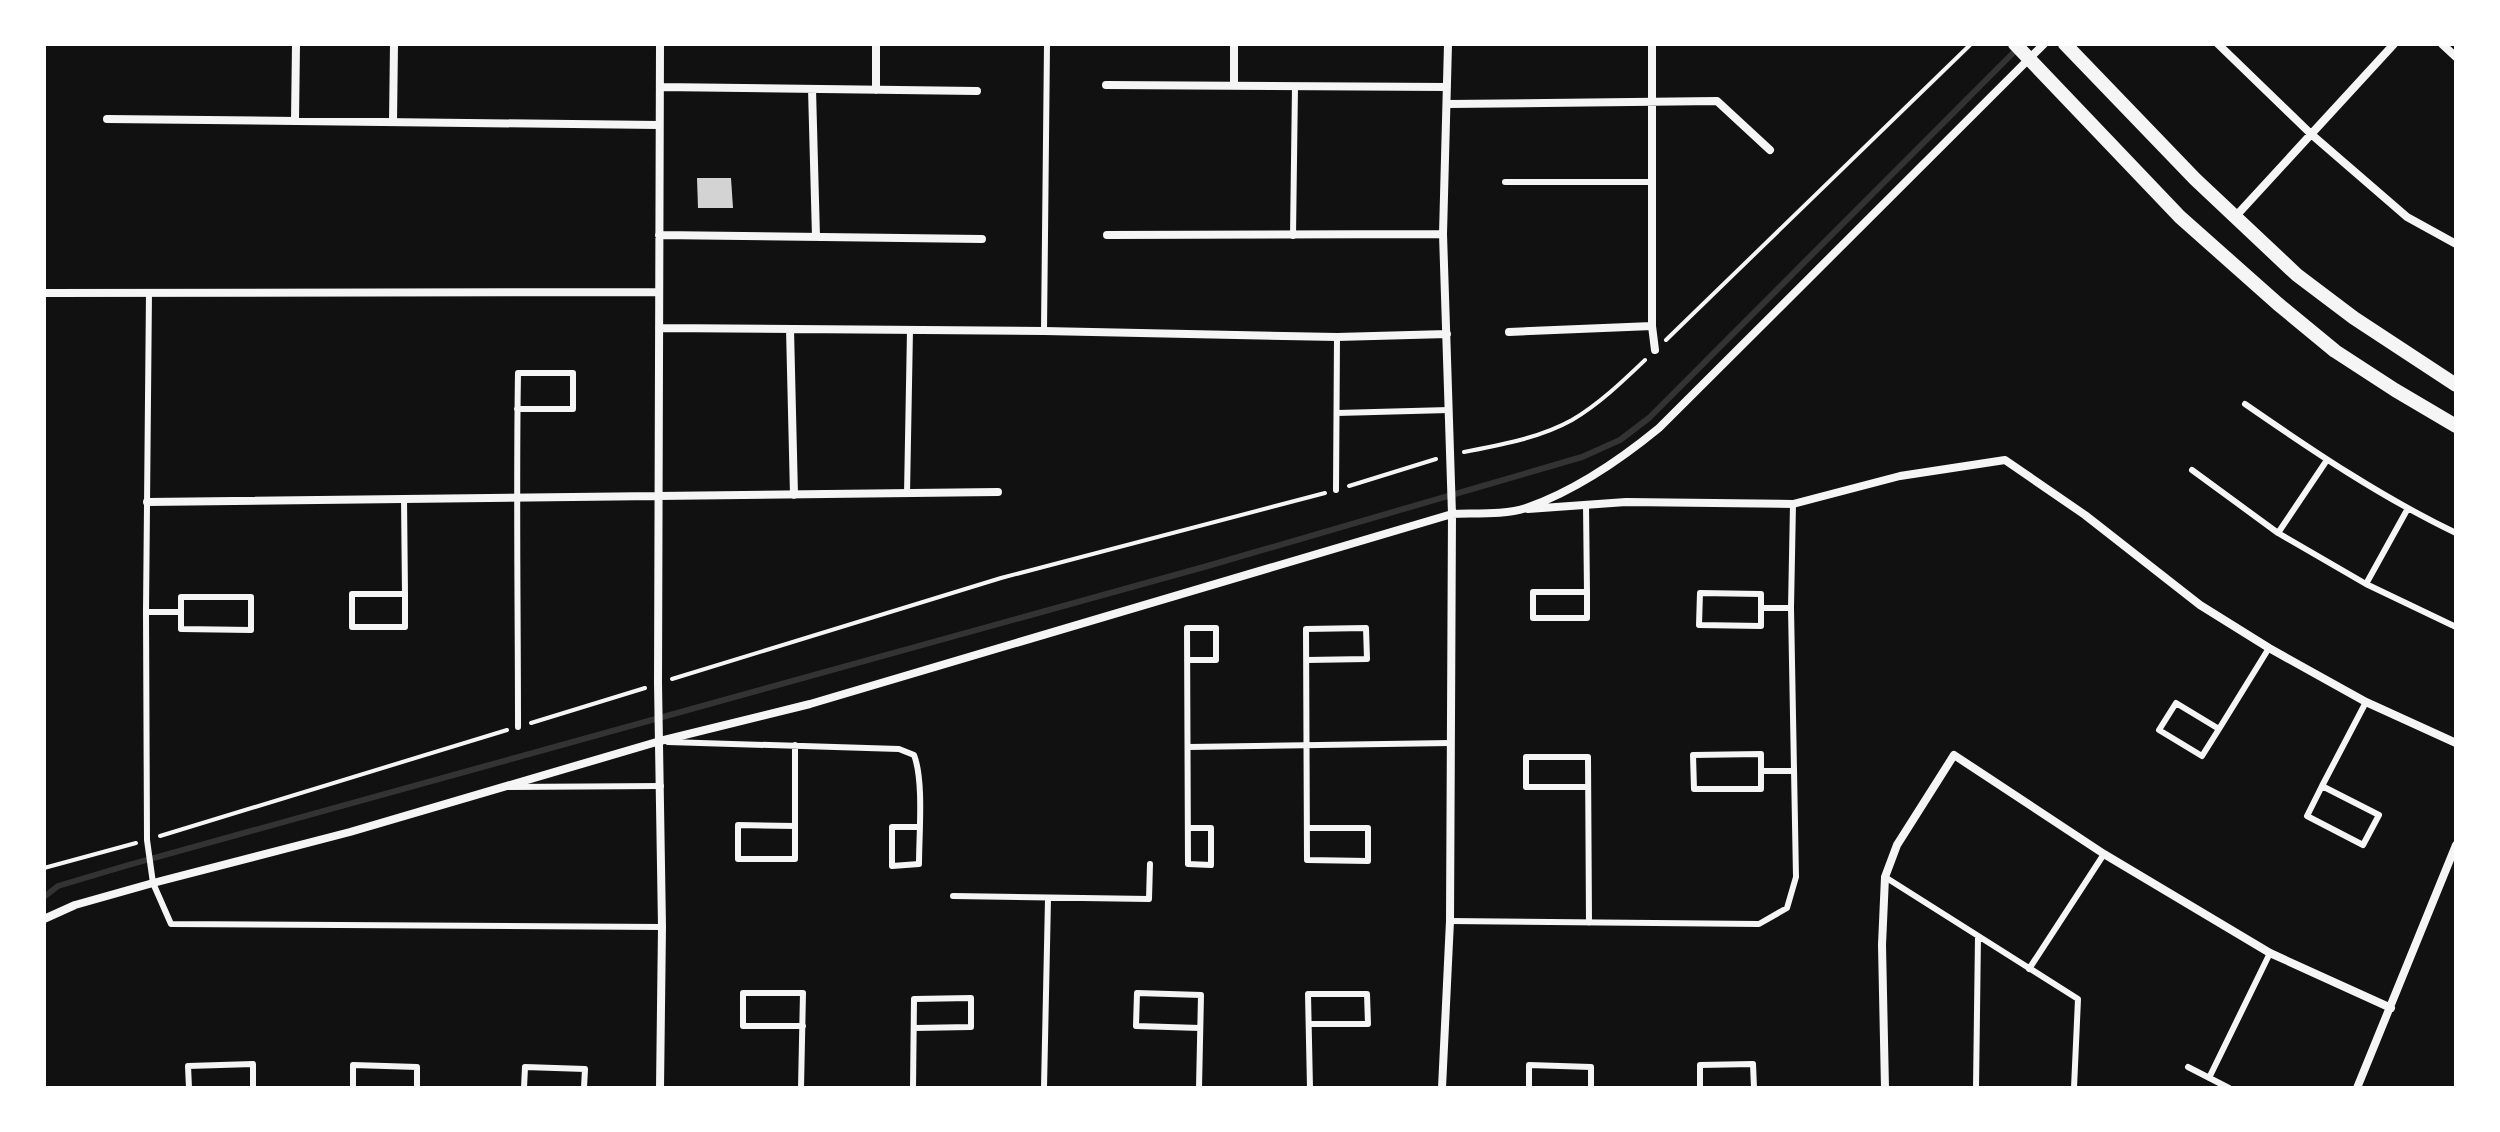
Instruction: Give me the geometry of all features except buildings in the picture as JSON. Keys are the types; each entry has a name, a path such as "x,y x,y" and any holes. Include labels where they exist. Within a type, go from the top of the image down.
{"street":[{"path":"295,121 296,44"},
{"path":"393,122 394,44"},
{"path":"660,44 660,1088"},
{"path":"876,44 876,90"},
{"path":"1234,44 1234,86"},
{"path":"1442,1088 1450,921 1452,514 1443,234 1448,44"},
{"path":"1652,44 1652,326 1655,350"},
{"path":"2015,44 2180,217 2278,304 2335,351 2456,426"},
{"path":"1524,509 1578,484 1627,454 1659,428 2044,44"},
{"path":"2065,44 2195,179 2297,275 2343,310 2456,385"},
{"path":"2218,44 2311,134 2407,217 2456,244"},
{"path":"2235,217 2394,44"},
{"path":"2442,44 2456,57"},
{"path":"1106,85 1447,87"},
{"path":"660,87 977,91"},
{"path":"812,89 816,237"},
{"path":"1448,104 1717,101 1770,150"},
{"path":"107,119 659,125"},
{"path":"1107,235 1443,234"},
{"path":"659,235 982,239"},
{"path":"44,293 659,292"},
{"path":"1509,332 1652,326"},
{"path":"659,328 1337,337 1447,334"},
{"path":"790,329 794,495"},
{"path":"44,919 153,878 350,832 660,741 810,704 1452,514 1626,502 1793,504 1900,476 2005,460 2085,515 2200,605 2366,702 2456,743"},
{"path":"147,502 998,492"},
{"path":"1885,1088 1882,945 1885,877 1897,845 1954,755 2104,854 2270,953 2391,1008"},
{"path":"2357,1088 2456,845"}],"lane":[{"path":"1044,331 1047,44"},
{"path":"1293,236 1295,86"},
{"path":"1505,182 1652,182"},
{"path":"149,292 147,840 153,878 171,924 662,927"},
{"path":"907,494 910,330"},
{"path":"1336,490 1337,337"},
{"path":"517,409 573,409 573,373 518,373 517,409 518,727"},
{"path":"2245,404 2407,510 2456,533"},
{"path":"1337,413 1449,410"},
{"path":"2278,533 2327,460"},
{"path":"2192,470 2278,533 2366,584 2456,627"},
{"path":"404,498 405,594 405,627 352,627 352,594 405,594"},
{"path":"1450,921 1759,924 1787,908 1796,877 1791,608 1793,504"},
{"path":"1586,505 1587,592 1587,618 1533,618 1533,592 1587,592"},
{"path":"2366,584 2407,510"},
{"path":"1700,593 1761,594 1761,608 1761,626 1699,625 1700,593"},
{"path":"181,597 251,597 251,630 181,629 181,612 181,597"},
{"path":"1761,608 1791,608"},
{"path":"146,612 181,612"},
{"path":"1187,660 1216,660 1216,628 1187,628 1187,660 1188,747 1188,828 1188,864 1211,865 1211,828 1188,828"},
{"path":"1307,660 1367,659 1366,628 1306,629 1307,860 1368,861 1368,828 1307,828"},
{"path":"2219,729 2176,703 2159,730 2202,756 2219,729 2269,648"},
{"path":"2322,786 2379,815 2363,845 2307,816 2322,786 2366,702"},
{"path":"660,741 899,749 914,755 918,765 919,827 919,864 892,866 892,827 919,827"},
{"path":"1188,747 1450,743"},
{"path":"795,745 795,826 795,859 738,859 738,825 795,826"},
{"path":"1761,754 1761,771 1761,789 1694,789 1693,755 1761,754"},
{"path":"1588,787 1526,787 1526,757 1588,757 1589,923"},
{"path":"1761,771 1794,771"},
{"path":"505,787 661,786"},
{"path":"2029,969 2104,854"},
{"path":"953,896 1149,899 1150,864"},
{"path":"1885,877 2078,999 2074,1088"},
{"path":"1044,1088 1048,899"},
{"path":"1976,1088 1978,936"},
{"path":"2209,1078 2270,953"},
{"path":"801,1088 803,1026 803,993 743,993 743,1026 803,1026"},
{"path":"1199,1088 1201,995 1137,993 1136,1026 1200,1028"},
{"path":"1309,1024 1368,1024 1367,994 1308,994 1310,1088"},
{"path":"913,1088 914,999 971,998 971,1027 914,1028"},
{"path":"189,1088 188,1066 253,1064 253,1088"},
{"path":"1700,1088 1700,1065 1753,1064 1754,1088"},
{"path":"353,1088 353,1065 417,1067 417,1088"},
{"path":"1529,1088 1529,1065 1591,1067 1591,1088"},
{"path":"524,1088 525,1067 585,1069 584,1088"},
{"path":"2188,1067 2229,1088"}],"path":[{"path":"44,868 147,840 1001,578 1336,490 1449,456 1510,443 1571,420 1618,385 1971,44"}],"waterway":[{"path":"44,897 58,886 125,866 1211,565 1582,457 1620,440 1649,418 2017,49"}]}
